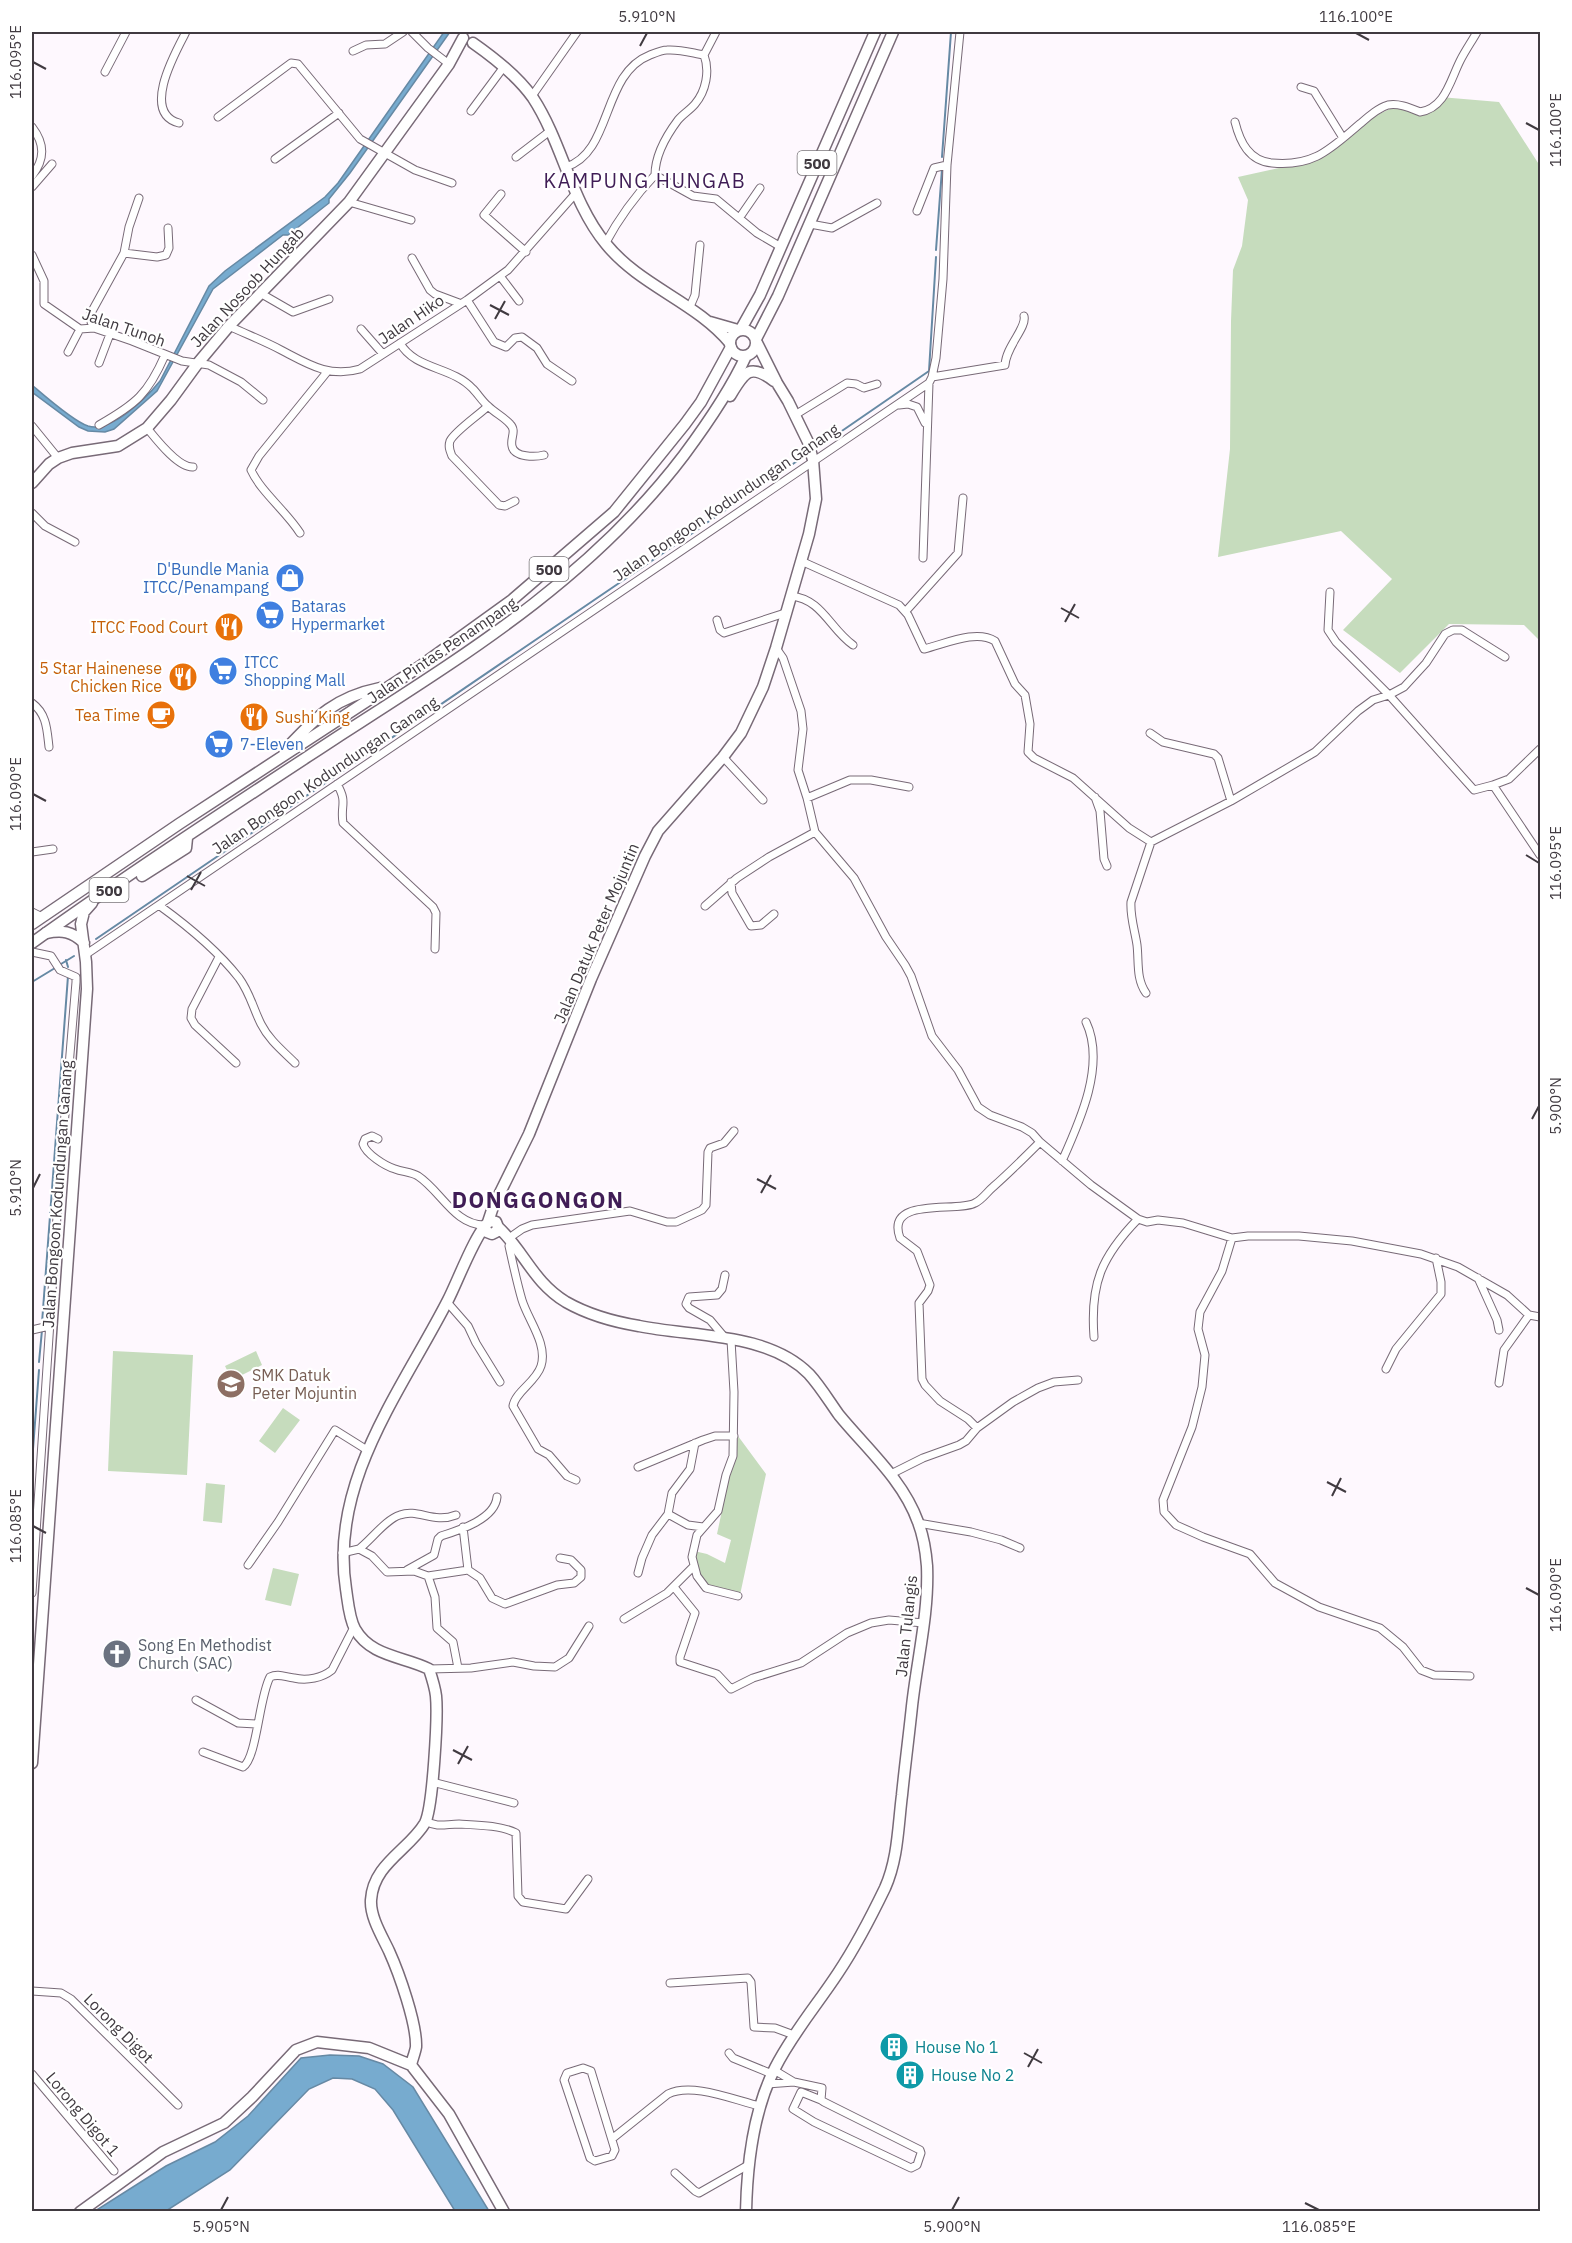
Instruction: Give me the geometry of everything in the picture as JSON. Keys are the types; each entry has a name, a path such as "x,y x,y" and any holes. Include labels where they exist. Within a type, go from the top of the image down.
{"main road":[{"name":"500","path":"730,345 732,336 740,330 760,295 875,32"},
{"name":"500","path":"746,356 754,350 893,32"},
{"path":"471,37 532,96 550,131 587,218 605,244 624,263 689,309 709,321 752,332 756,341"},
{"name":"Jalan Nosoob Hungab","path":"32,483 49,464 58,458 72,453 118,446 147,428 229,326 349,202 382,152 471,37"},
{"path":"709,321 735,353 746,356"},
{"name":"Jalan Datuk Peter Mojuntin","path":"354,1627 342,1553 348,1511 367,1450 447,1302 471,1252 491,1227 505,1185 529,1134 613,926 648,850 658,831 723,757 750,716 776,648 816,499 813,460 808,442 756,341"},
{"name":"Jalan Pintas Penampang","path":"32,924 37,914 314,736 512,600 614,512 696,409 730,345"},
{"name":"Jalan Pintas Penampang","path":"32,943 334,740 428,680 553,590 592,557 662,484 707,423 746,356"},
{"path":"707,423 716,416 741,379 749,372 758,371 777,383"},
{"name":"500","path":"315,718 359,692 387,687"},
{"path":"315,718 312,724 314,736 321,741 334,740"},
{"path":"274,761 315,718"},
{"path":"155,840 181,835 187,838"},
{"path":"86,955 81,918 94,901"},
{"path":"45,933 70,932 84,943"},
{"name":"Jalan Bongoon Kodundungan Ganang","path":"32,1763 87,989 86,955"},
{"name":"Jalan Tulangis","path":"491,1227 511,1244 541,1282 566,1301 583,1309 639,1326 728,1339 775,1351 794,1362 808,1374 891,1474 903,1491 918,1523 927,1564 924,1623 893,1870 862,1932 839,1971 794,2035 771,2076 760,2106 750,2164 746,2211"},
{"path":"354,1627 376,1651 432,1669 434,1684 436,1712 432,1824 390,1859 377,1879 371,1899 372,1913 390,1953 412,2020 416,2047 411,2065"},
{"path":"80,2211 162,2152 224,2122 252,2097 296,2050 317,2042 363,2046 411,2065 449,2114 504,2211"}],"street":[{"path":"105,72 126,32"},
{"path":"179,123 166,116 162,110 161,97 170,66 186,32"},
{"path":"353,51 366,45 385,44 402,32"},
{"path":"412,32 439,57 450,63"},
{"path":"532,96 577,32"},
{"path":"605,244 614,226 655,175 657,158 669,134 682,116 697,102 707,78 704,55 716,32"},
{"path":"923,558 926,425 936,358 943,279 947,165 960,32"},
{"path":"1235,122 1246,150 1257,159 1266,163 1293,164 1309,161 1329,150 1377,111 1389,105 1399,105 1420,112 1436,104 1448,89 1477,32"},
{"path":"566,167 580,160 593,143 620,81 633,64 666,50 704,55"},
{"path":"218,117 291,63 298,64 360,139 415,170 452,183"},
{"path":"471,111 503,68"},
{"path":"1301,87 1314,91 1343,138"},
{"path":"275,159 339,113"},
{"path":"32,127 41,141 43,154 32,176"},
{"path":"516,157 550,131"},
{"path":"32,187 52,164"},
{"path":"917,211 934,168 947,165"},
{"path":"655,175 693,196 716,199 757,232 781,247"},
{"path":"740,217 760,188"},
{"name":"Jalan Hiko","path":"229,326 313,368 327,372 347,373 360,369 500,276 526,252 576,193"},
{"path":"501,194 484,215 526,252"},
{"path":"94,328 91,322 91,312 124,253 129,227 139,198"},
{"path":"349,202 411,220"},
{"path":"810,224 832,228 877,203"},
{"path":"124,253 157,257 166,255 169,248 168,228"},
{"path":"689,309 695,295 700,245"},
{"name":"Jalan Tunoh","path":"32,255 35,266 44,281 44,304 80,329 94,328 182,361 208,365 242,382 263,400"},
{"path":"412,258 430,290 459,303"},
{"path":"500,276 519,301"},
{"path":"260,293 294,312 329,299"},
{"path":"467,300 494,342 506,347 515,338 522,337 537,348 547,364 572,381"},
{"path":"931,380 1005,365 1005,357 1023,326 1024,316"},
{"path":"68,352 80,329"},
{"path":"361,329 382,354"},
{"path":"99,363 110,334"},
{"path":"399,343 405,353 414,359 455,375 466,383 512,426 514,451 524,455 544,455"},
{"path":"99,425 122,412 143,395 155,379 167,356"},
{"path":"300,532 255,479 251,470 259,456 327,372"},
{"name":"Jalan Bongoon Kodundungan Ganang","path":"86,955 931,380"},
{"path":"795,415 847,383 864,388 877,384"},
{"path":"896,405 908,404 917,407 926,425"},
{"path":"488,406 453,437 449,445 450,450 458,462 499,505 505,506 514,501"},
{"path":"32,426 58,458"},
{"path":"147,428 180,462 187,467 193,467"},
{"path":"906,610 958,553 963,498"},
{"path":"32,513 45,526 75,542"},
{"path":"801,561 883,597 906,610 924,648 974,637 989,637 995,640 1015,684 1025,694 1030,724 1028,752 1034,758 1072,778 1129,828 1151,842"},
{"path":"1330,592 1328,630 1340,647 1389,695 1474,790 1509,779 1540,749"},
{"path":"791,596 802,597 822,610 842,637 853,645"},
{"path":"717,620 720,630 724,633 785,613"},
{"path":"1146,993 1141,986 1138,973 1137,944 1132,922 1131,902 1151,842 1231,801 1315,752 1372,700 1404,687 1426,663 1445,634 1453,630 1462,630 1505,657"},
{"path":"776,648 783,658 801,711 803,729 797,764 815,832 854,878 886,937 911,976 928,1027 958,1070 978,1107 990,1115 1023,1127 1032,1133 1062,1161 1138,1219 1147,1222 1183,1223 1232,1238 1263,1235 1341,1239 1436,1258 1478,1278 1507,1295 1530,1315 1540,1317"},
{"path":"32,703 39,708 46,722 49,747"},
{"path":"1150,733 1163,741 1214,754 1218,758 1231,801"},
{"path":"723,757 763,800"},
{"path":"807,798 850,780 871,780 909,787"},
{"path":"337,784 344,798 343,824 433,907 436,913 435,949"},
{"path":"1493,785 1540,855"},
{"path":"1095,797 1100,811 1104,859 1107,866"},
{"path":"705,906 731,882 769,857 815,832"},
{"path":"32,852 53,849"},
{"path":"731,882 732,893 751,926 761,925 774,914"},
{"path":"160,906 190,928 237,976 250,996 261,1024 295,1063"},
{"path":"32,952 51,956 60,969 76,976 49,1326 32,1593"},
{"path":"219,957 192,1009 191,1018 195,1025 236,1063"},
{"path":"1062,1161 1079,1121 1093,1064 1092,1041 1086,1022"},
{"path":"576,1480 567,1476 549,1455 538,1449 513,1406 517,1397 537,1376 542,1365 542,1357 538,1336 521,1297 511,1244 522,1229 532,1226 624,1212 642,1213 667,1222 686,1219 702,1210 706,1205 710,1148 724,1143 734,1131"},
{"path":"378,1139 372,1136 365,1139 363,1143 370,1154 393,1169 416,1175 434,1189 457,1214 477,1225 491,1227"},
{"path":"977,1428 969,1419 940,1401 929,1391 922,1379 919,1303 930,1285 917,1251 900,1238 898,1225 902,1216 909,1212 975,1203 1040,1142"},
{"path":"59,1186 73,1183"},
{"path":"1095,1337 1092,1309 1100,1274 1113,1246 1138,1219"},
{"path":"1232,1238 1222,1271 1200,1312 1198,1329 1204,1355 1202,1387 1192,1427 1163,1500 1164,1512 1176,1525 1188,1531 1250,1554 1263,1570 1283,1588 1319,1607 1380,1628 1403,1647 1421,1670 1434,1675 1470,1676"},
{"path":"1386,1369 1396,1349 1441,1294 1436,1258"},
{"path":"725,1275 722,1288 717,1295 692,1296 686,1304 710,1320 728,1339 734,1436 733,1456 718,1511 703,1527 693,1545 693,1567 706,1588 738,1596"},
{"path":"1478,1278 1497,1320 1499,1330"},
{"path":"447,1302 468,1326 500,1382"},
{"path":"51,1309 64,1309"},
{"path":"1499,1383 1504,1350 1530,1315"},
{"path":"32,1330 49,1326"},
{"path":"891,1474 966,1441 977,1428 1013,1402 1038,1388 1054,1382 1078,1380"},
{"path":"248,1565 278,1522 335,1430 367,1450"},
{"path":"638,1467 715,1436 734,1436"},
{"path":"638,1573 652,1535 668,1514 672,1493 690,1469 695,1443"},
{"path":"405,1571 434,1555 441,1536 488,1513 495,1507 498,1497"},
{"path":"342,1553 359,1549 391,1519 399,1515 415,1513 438,1519 456,1515"},
{"path":"668,1514 688,1525 703,1527"},
{"path":"918,1523 971,1532 1020,1548"},
{"path":"463,1527 468,1570"},
{"path":"359,1549 372,1556 387,1572 420,1572 428,1576 468,1570 480,1578 492,1598 505,1604 578,1581 581,1577 581,1569 571,1560 560,1558"},
{"path":"624,1619 674,1587 693,1567"},
{"path":"428,1576 435,1597 437,1628 453,1642 458,1668"},
{"path":"674,1587 695,1613 680,1662 717,1674 731,1689 753,1678 801,1663 847,1633 871,1623 889,1620 924,1623"},
{"path":"432,1669 513,1662 555,1667 569,1658 589,1626"},
{"path":"203,1752 243,1767 250,1760 264,1691 270,1677 276,1674 302,1679 316,1678 328,1673 332,1670 354,1627"},
{"path":"195,1700 238,1723 257,1724"},
{"path":"434,1783 514,1803"},
{"path":"432,1824 486,1826 516,1833 518,1896 523,1902 566,1910 588,1879"},
{"path":"670,1983 748,1978 751,1982 754,2027 775,2028 794,2035"},
{"name":"Lorong Digot","path":"32,1991 61,1993 71,1999 178,2105"},
{"path":"729,2053 733,2058 771,2076 822,2088 820,2100"},
{"path":"584,2068 591,2071 613,2138 614,2153 592,2160 564,2080 567,2073 584,2068"},
{"name":"Lorong Digot 1","path":"32,2074 114,2171"},
{"path":"771,2076 794,2082"},
{"path":"613,2138 675,2090 695,2090 760,2106"},
{"path":"801,2092 820,2100 920,2150 917,2165 910,2168 814,2122 793,2109 801,2092"},
{"path":"675,2173 699,2193 750,2164"}],"green space":[{"path":"1440,97 1499,102 1540,166 1540,641 1524,625 1449,624 1400,673 1343,630 1392,579 1341,531 1218,557 1230,449 1233,270 1242,246 1248,200 1238,177 1315,160 1375,116 1394,107 1426,109"},
{"path":"113,1351 193,1355 187,1475 108,1471"},
{"path":"256,1351 262,1365 232,1380 225,1366"},
{"path":"283,1408 300,1420 275,1453 259,1441"},
{"path":"738,1436 766,1474 740,1595 707,1587 700,1577 694,1551 707,1554 725,1563 731,1540 717,1534"},
{"path":"206,1483 225,1485 222,1523 203,1521"},
{"path":"273,1568 299,1574 291,1606 265,1600"}],"water":[{"path":"444,32 450,32 329,199 329,203 213,289 157,391 114,429 105,432 88,431 79,427 32,392 32,385 67,414 88,426 97,427 107,424 137,405 160,381 209,286 225,271 325,197 338,183"},
{"path":"330,2055 359,2056 383,2064 413,2087 489,2211 455,2211 393,2110 375,2089 352,2079 333,2078 309,2089 230,2170 166,2211 95,2211 166,2166 215,2142 248,2116 301,2058"}],"waterway":[{"path":"942,157 951,32"},
{"path":"936,250 942,169"},
{"path":"820,446 929,371 936,257"},
{"path":"705,524 806,455"},
{"path":"96,939 700,528"},
{"path":"61,964 74,956"},
{"path":"66,960 68,967"},
{"path":"32,982 55,968"},
{"path":"42,1323 68,976"},
{"path":"39,1362 42,1330"},
{"path":"33,1449 39,1370"},
{"path":"32,1457 32,1465"}],"place":[{"name":"D'Bundle Mania ITCC/Penampang","path":"290,578"},
{"name":"Bataras Hypermarket","path":"270,615"},
{"name":"ITCC Food Court","path":"229,627"},
{"name":"ITCC Shopping Mall","path":"223,671"},
{"name":"5 Star Hainenese Chicken Rice","path":"183,677"},
{"name":"Tea Time","path":"161,715"},
{"name":"Sushi King","path":"254,717"},
{"name":"7-Eleven","path":"219,744"},
{"name":"SMK Datuk Peter Mojuntin","path":"231,1384"},
{"name":"Song En Methodist Church (SAC)","path":"117,1654"},
{"name":"House No 1","path":"894,2047"},
{"name":"House No 2","path":"910,2075"}],"district":[{"name":"KAMPUNG HUNGAB","path":"645,180"},
{"name":"DONGGONGON","path":"538,1199"}]}
